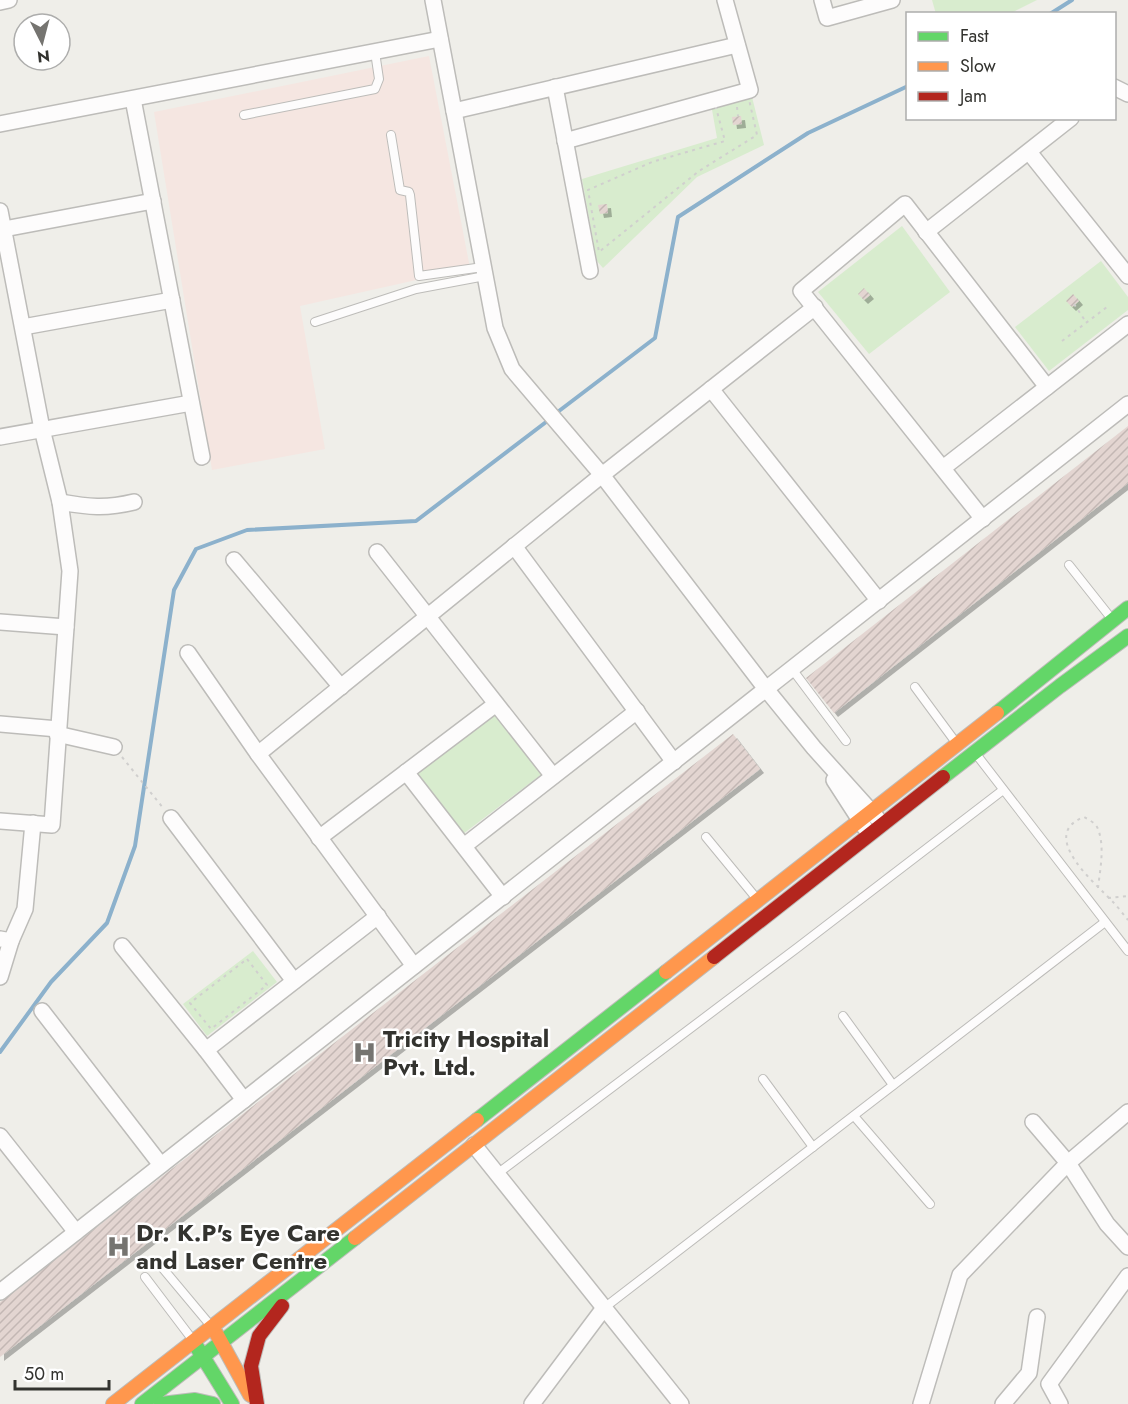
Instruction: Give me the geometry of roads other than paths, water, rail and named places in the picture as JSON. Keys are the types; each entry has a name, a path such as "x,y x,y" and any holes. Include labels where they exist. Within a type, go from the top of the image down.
{"main road":[{"path":"113,1404 866,817 1128,608"},
{"path":"142,1404 876,830 1128,636"},
{"path":"256,1404 251,1366 259,1335 303,1279"},
{"path":"212,1327 256,1404"},
{"path":"193,1341 232,1404"},
{"path":"161,1404 179,1400 207,1401 213,1404"}],"street":[{"path":"0,2 9,0"},
{"path":"433,0 495,328 512,369 602,475 876,830"},
{"path":"822,0 827,18 892,0"},
{"path":"565,141 750,90 737,45 729,1"},
{"path":"0,124 441,39"},
{"path":"454,111 737,45"},
{"path":"555,87 590,271"},
{"path":"134,99 202,457"},
{"path":"926,232 1069,120"},
{"path":"1029,152 1128,276"},
{"path":"4,230 153,201"},
{"path":"983,519 801,291 905,204 1047,387"},
{"path":"0,211 42,429 60,502 70,571 52,825 0,821"},
{"path":"22,327 172,300"},
{"path":"258,754 513,546 814,307"},
{"path":"943,468 1128,324"},
{"path":"711,389 879,601"},
{"path":"0,437 191,403"},
{"path":"0,1292 1128,404"},
{"path":"60,502 90,507 111,507 134,502"},
{"path":"513,546 674,762"},
{"path":"377,552 553,776"},
{"path":"234,560 341,687"},
{"path":"0,622 66,627"},
{"path":"189,653 258,754 414,966"},
{"path":"319,837 496,704"},
{"path":"464,846 637,711"},
{"path":"0,724 57,731 114,747"},
{"path":"406,772 503,897"},
{"path":"171,818 294,981"},
{"path":"0,977 5,940 25,909 33,824"},
{"path":"206,1050 378,916"},
{"path":"122,945 244,1100"},
{"path":"42,1011 161,1165"},
{"path":"921,1404 960,1275 1068,1163 1128,1112"},
{"path":"1033,1122 1068,1163 1107,1224 1128,1247"},
{"path":"0,1136 76,1232"},
{"path":"474,1146 681,1404"},
{"path":"1060,1404 1049,1384 1128,1276"},
{"path":"532,1404 604,1308"},
{"path":"1003,1404 1029,1373 1037,1317"}],"lane":[{"path":"244,115 375,89 379,79 375,52"},
{"path":"391,135 400,190 409,192 410,195 419,276 484,271"},
{"path":"315,322 484,271"},
{"path":"1069,565 1113,620"},
{"path":"792,669 846,741"},
{"path":"915,687 957,745"},
{"path":"975,753 1128,951"},
{"path":"497,1174 1003,790"},
{"path":"706,837 758,901"},
{"path":"604,1308 1105,922"},
{"path":"843,1016 893,1085"},
{"path":"763,1079 813,1147"},
{"path":"854,1116 930,1204"},
{"path":"160,1264 212,1327"},
{"path":"145,1277 193,1341"}],"waterway":[{"path":"1053,12 1072,0"},
{"path":"555,414 655,338 678,217 808,133 906,87"},
{"path":"0,1052 51,982 107,923 135,846 174,590 196,549 247,530 416,521 550,419"}],"place":[{"name":"Tricity Hospital Pvt. Ltd.","path":"365,1052"},
{"name":"Dr. K.P's Eye Care and Laser Centre","path":"118,1246"}]}
